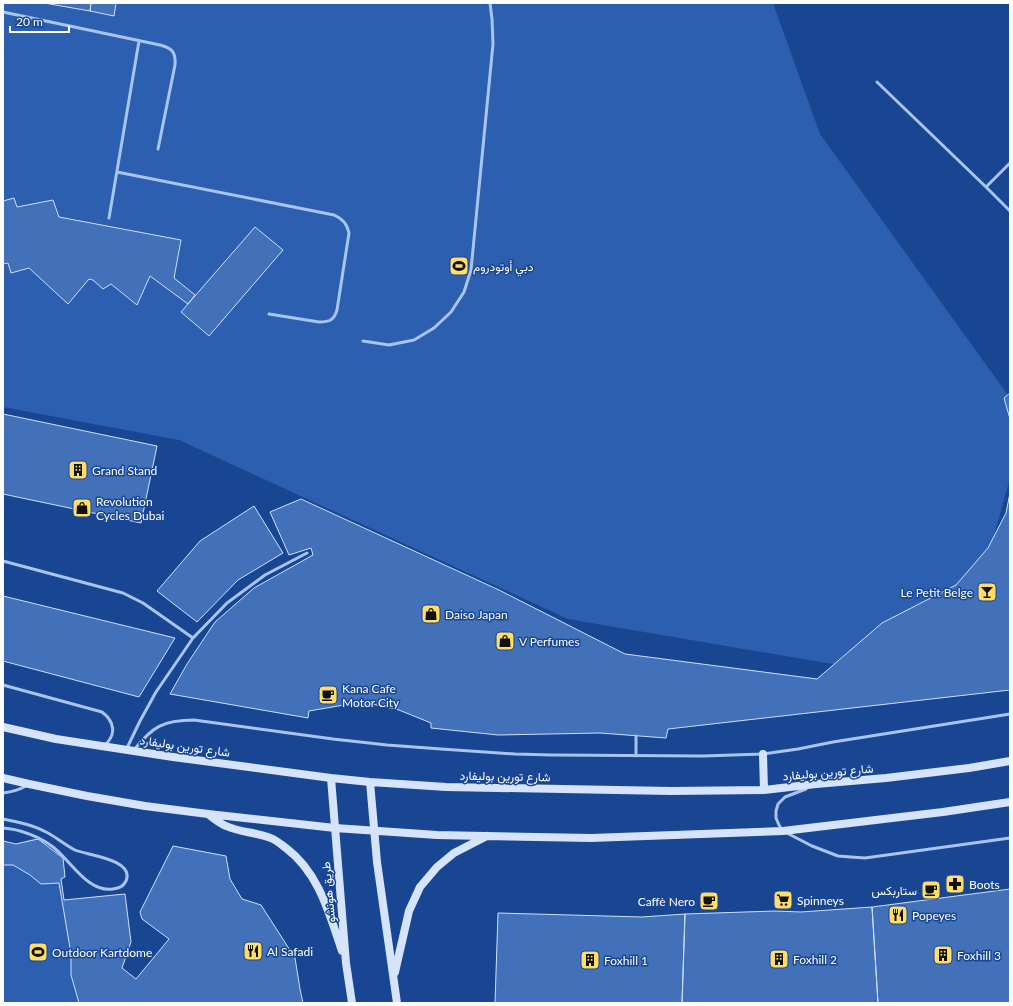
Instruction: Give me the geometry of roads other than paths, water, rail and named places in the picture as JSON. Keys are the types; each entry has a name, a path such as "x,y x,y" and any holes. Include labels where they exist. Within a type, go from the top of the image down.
{"main road":[{"name":"شارع تورين بوليفارد","path":"3,727 56,739 331,778 446,787 671,792 764,790 886,778 969,768 1010,761"},
{"path":"763,754 764,790"},
{"path":"3,778 86,796 145,806 335,828 437,835 591,838 783,831 942,812 1010,802"},
{"name":"طريق هونشو","path":"331,778 346,963 352,1003"},
{"path":"370,782 377,862 397,1003"},
{"path":"208,814 226,826 274,839 293,853 318,886 346,963"},
{"path":"394,979 409,911 420,888 437,867 454,853 489,836"}],"lane":[{"path":"363,342 389,345 414,340 434,328 451,312 464,292 471,270 492,44 492,19 490,3"},
{"path":"3,12 167,47 173,51 176,58 175,65 158,150"},
{"path":"109,218 139,41"},
{"path":"877,82 1010,211"},
{"path":"986,187 1010,163"},
{"path":"117,172 334,215 345,222 349,233 335,316 326,322 319,322 269,314"},
{"path":"130,750 140,721 156,692 193,638 226,603 265,575 308,553"},
{"path":"3,561 123,593 143,603 193,638"},
{"path":"3,685 102,712 108,716 113,728 112,736 109,742 103,746"},
{"path":"130,750 154,729 173,722 189,720 387,745 515,754 636,756 763,754 1010,714"},
{"path":"636,736 636,756"},
{"path":"3,793 19,789 29,784"},
{"path":"816,784 786,797 778,804 776,818 783,831 812,846 838,856 865,858 1010,838"},
{"path":"3,819 24,824 45,832 75,850 112,861 127,874 125,884 121,887 110,889 92,885 62,854 43,840 21,831 3,828"}],"place":[{"name":"دبي أوتودروم","path":"459,266"},
{"name":"Grand Stand","path":"78,470"},
{"name":"Revolution Cycles Dubai","path":"82,508"},
{"name":"Le Petit Belge","path":"987,592"},
{"name":"Daiso Japan","path":"431,614"},
{"name":"V Perfumes","path":"505,641"},
{"name":"Kana Cafe Motor City","path":"328,695"},
{"name":"Boots","path":"955,884"},
{"name":"ستاربكس","path":"931,890"},
{"name":"Spinneys","path":"783,900"},
{"name":"Caffè Nero","path":"709,901"},
{"name":"Popeyes","path":"898,915"},
{"name":"Al Safadi","path":"253,951"},
{"name":"Outdoor Kartdome","path":"38,952"},
{"name":"Foxhill 3","path":"943,955"},
{"name":"Foxhill 2","path":"779,959"},
{"name":"Foxhill 1","path":"590,960"}]}
